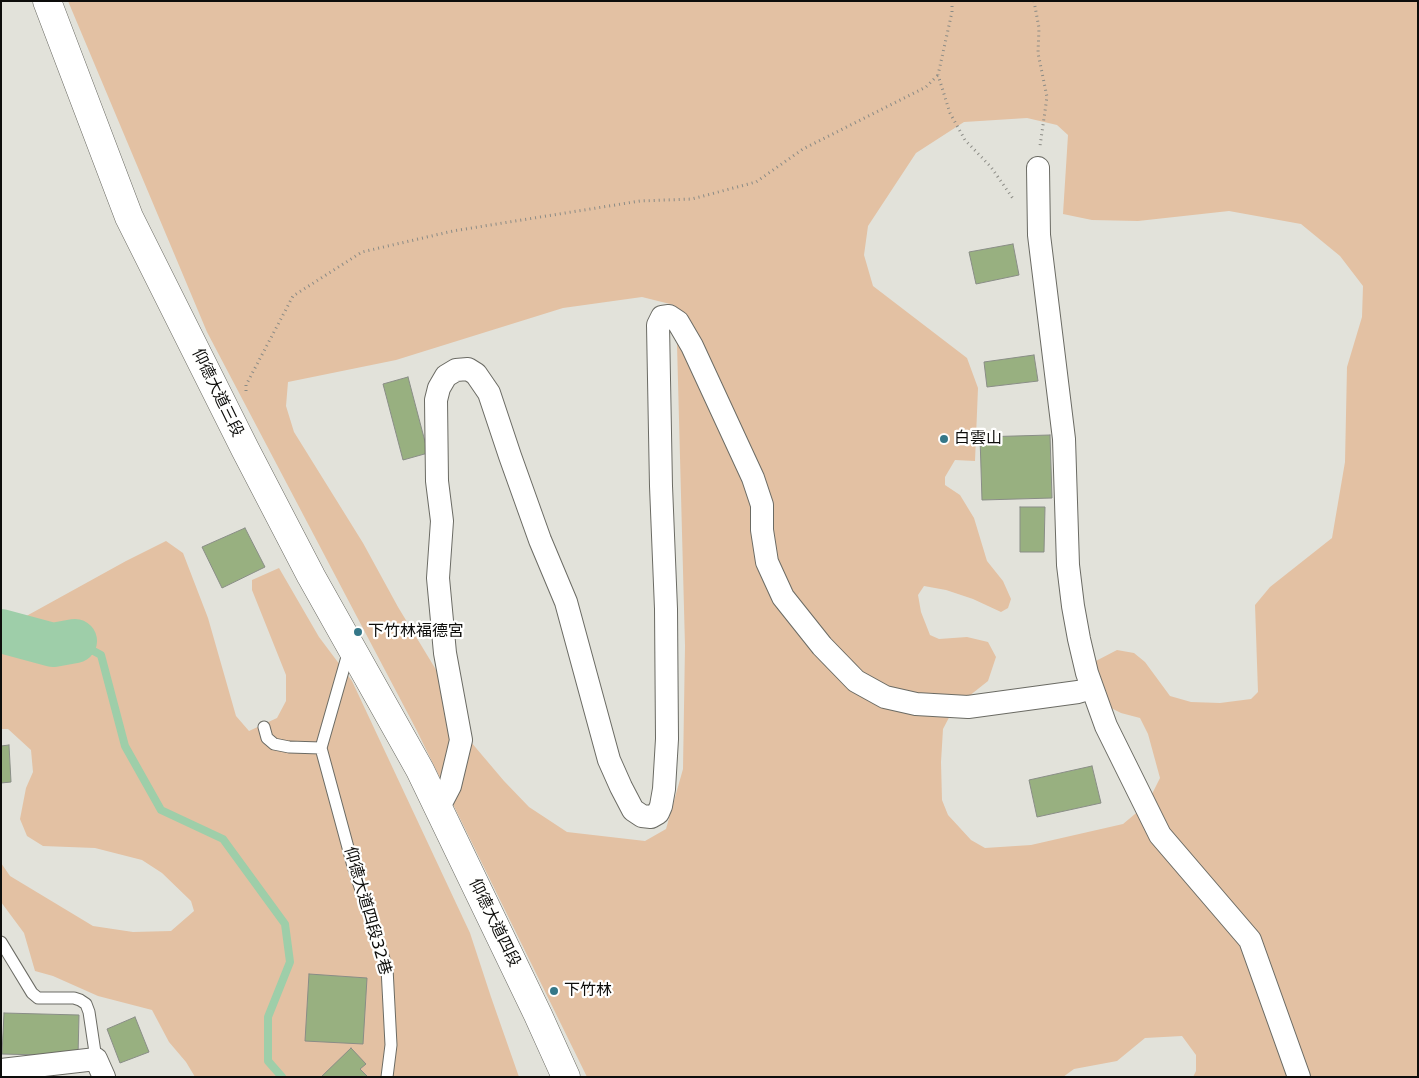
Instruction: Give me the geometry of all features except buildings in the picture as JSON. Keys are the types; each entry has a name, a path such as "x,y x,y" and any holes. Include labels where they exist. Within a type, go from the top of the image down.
{"main road":[{"name":"仰德大道三段","path":"47,1 129,217 311,576 420,770"},
{"name":"仰德大道四段","path":"420,770 538,1014 562,1073"}],"street":[{"path":"1038,168 1039,235 1064,439 1068,565 1072,606 1078,639 1092,688 1106,726 1160,835 1250,940 1299,1077"},
{"path":"438,808 450,786 461,740 445,653 438,578 442,521 437,481 436,400 439,388 446,376 456,370 468,370 476,374 489,393 540,540 566,602 610,760 621,787 633,810 642,816 651,817 658,813 664,789 667,739 666,609 658,325 662,317 669,316 678,322 692,346 753,478 762,505 762,530 767,562 783,596 822,646 856,681 885,698 916,704 968,707 1078,692 1092,688"},
{"path":"1,1070 100,1068"}],"lane":[{"path":"264,727 267,738 274,744 289,747 321,748 350,647"},
{"name":"仰德大道四段32巷","path":"321,748 353,866 387,968 391,1045 387,1077"},
{"path":"1,942 32,993 38,998 74,998 86,1004 100,1068"}],"path":[{"path":"952,1 952,12 938,75 950,113 966,140 991,167 1039,235"},
{"path":"1034,1 1039,28 1038,53 1046,98 1038,168"},
{"path":"246,394 246,385 293,296 362,252 453,231 640,201 692,199 756,182 803,149 926,86 938,75"}],"shaded area":[{"path":"68,1 1418,1 1418,1077 1193,1077 1196,1071 1196,1055 1182,1036 1145,1038 1117,1061 1074,1069 1063,1077 587,1077 416,729 207,332","holes":["1027,118 1057,125 1068,135 1063,214 1092,220 1138,221 1229,211 1301,224 1340,256 1363,286 1362,317 1347,367 1345,462 1332,538 1270,587 1255,605 1258,692 1251,699 1220,703 1191,702 1170,696 1145,662 1134,653 1117,650 1092,663 1109,707 1121,713 1140,718 1148,734 1160,778 1152,794 1141,809 1123,824 1031,845 985,848 971,840 948,815 942,800 941,762 943,729 954,708 988,681 996,657 988,642 967,637 939,639 930,635 921,612 918,595 924,586 946,590 973,599 1001,612 1008,608 1011,599 1003,581 987,561 974,518 960,495 945,485 945,477 955,460 975,461 978,388 967,358 873,286 864,255 868,226 916,153 964,122","642,297 674,305 677,344 685,646 683,769 666,829 645,841 567,832 529,807 465,735 441,678 398,607 363,543 294,432 286,406 288,382 396,360 563,308"]},
{"path":"166,541 183,553 208,618 236,716 249,731 277,718 286,701 286,675 252,590 252,580 279,568 319,637 352,681 470,933 519,1077 195,1077 186,1062 169,1042 152,1010 98,996 53,976 35,971 24,933 1,902 1,863 10,876 93,926 133,932 171,931 194,911 191,901 162,873 142,860 95,848 43,846 27,836 20,819 26,788 33,772 31,750 8,729 1,729 1,630"}],"waterway":[{"path":"1,631 53,645 75,641"},
{"path":"75,641 101,655 125,746 161,810 223,839 285,924 290,962 268,1017 268,1061 282,1077"}],"place":[{"name":"白雲山","path":"944,439"},
{"name":"下竹林福德宮","path":"358,632"},
{"name":"下竹林","path":"554,991"}]}
